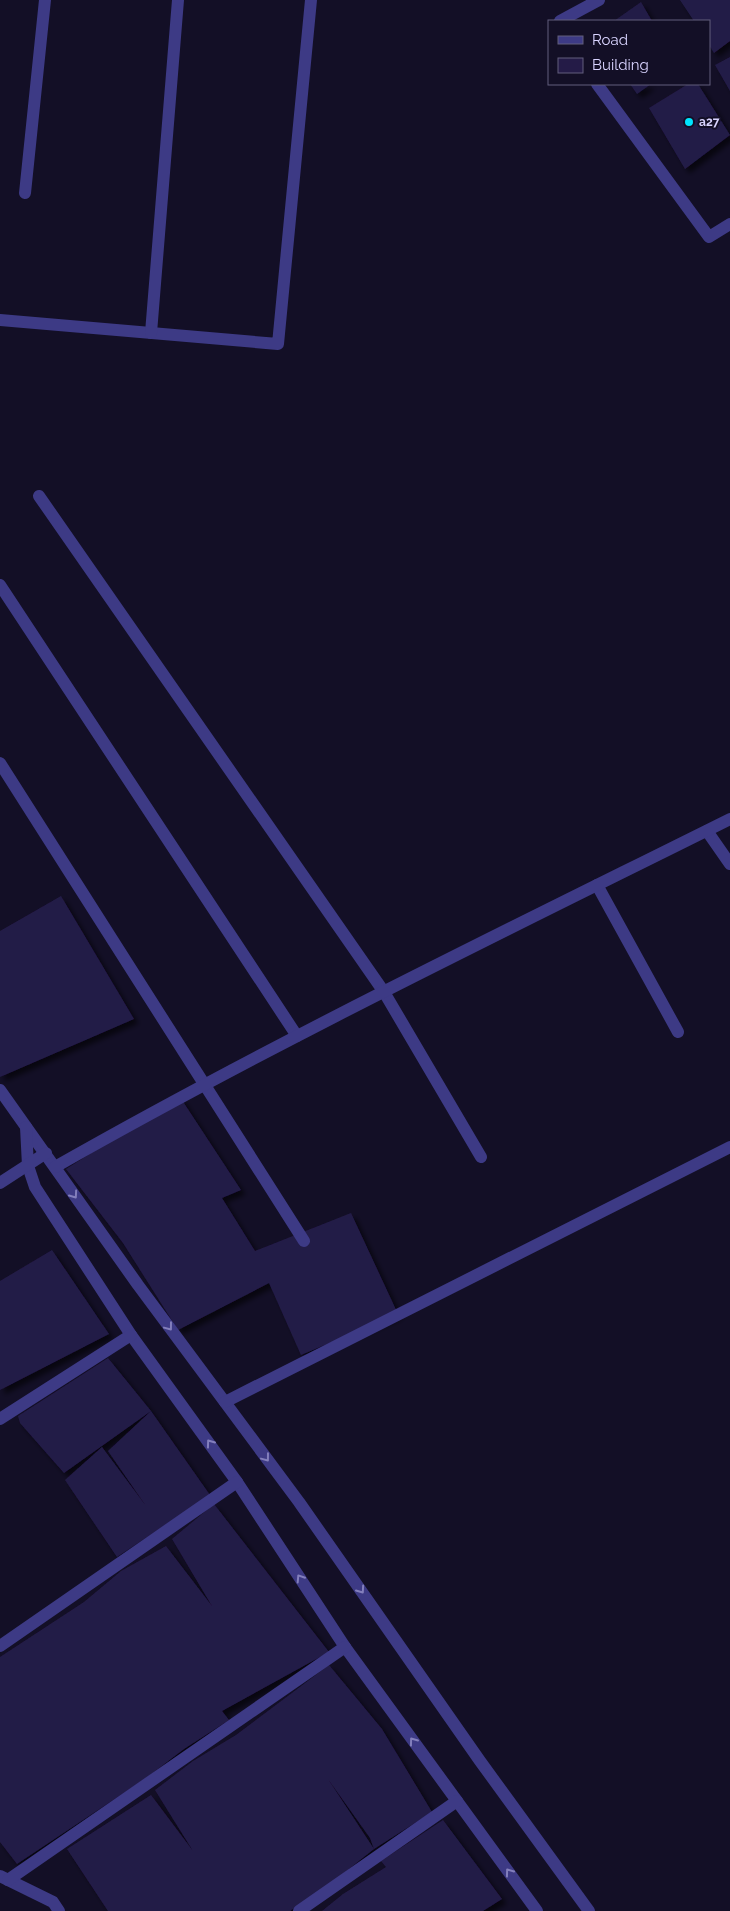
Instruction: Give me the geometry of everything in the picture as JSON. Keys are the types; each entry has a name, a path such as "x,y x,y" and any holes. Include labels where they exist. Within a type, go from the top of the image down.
{"street":[{"path":"25,193 45,0"},
{"path":"151,333 178,0"},
{"path":"0,320 278,344 311,0"},
{"path":"562,20 599,0"},
{"path":"598,85 709,237 730,224"},
{"path":"39,496 384,992 481,1158"},
{"path":"0,585 296,1036"},
{"path":"0,763 304,1240"},
{"path":"54,1167 204,1084 296,1036 730,819"},
{"path":"707,830 730,864"},
{"path":"597,885 678,1032"},
{"path":"0,1090 138,1286 299,1502 480,1761 589,1911"},
{"path":"26,1127 28,1166 35,1186 131,1335 237,1482 345,1647 538,1911"},
{"path":"225,1402 730,1147"},
{"path":"0,1183 46,1153"},
{"path":"0,1419 131,1335"},
{"path":"0,1646 237,1482"},
{"path":"59,1911 53,1902 4,1878 345,1647"},
{"path":"299,1911 457,1801"}],"building":[{"path":"680,0 730,0 730,41 714,53 710,47 710,20 693,20"},
{"path":"641,2 651,20 615,20"},
{"path":"730,57 730,91 715,65"},
{"path":"631,85 650,85 637,94"},
{"name":"a27","path":"686,85 699,85 730,135 685,169 649,108"},
{"path":"61,896 134,1019 0,1077 0,931"},
{"path":"180,1097 241,1190 222,1198 255,1251 351,1213 398,1314 301,1355 269,1283 178,1330 123,1243 66,1169"},
{"path":"52,1250 109,1334 0,1390 0,1281"},
{"path":"108,1358 151,1411 64,1473 20,1423 18,1416"},
{"path":"151,1411 210,1495 117,1557 65,1480 102,1447 146,1506 108,1451"},
{"path":"214,1504 329,1652 222,1711 229,1720 17,1864 0,1842 0,1657 84,1602 121,1571 166,1546 212,1606 172,1539"},
{"path":"329,1665 382,1729 432,1812 374,1849 335,1880 290,1911 108,1911 67,1849 151,1795 193,1851 155,1790 193,1761 236,1735","holes":["328,1779 370,1838 374,1849"]},
{"path":"443,1820 502,1899 483,1911 322,1911 343,1894 386,1867 381,1861"}],"place":[{"name":"a27","path":"689,122"}]}
